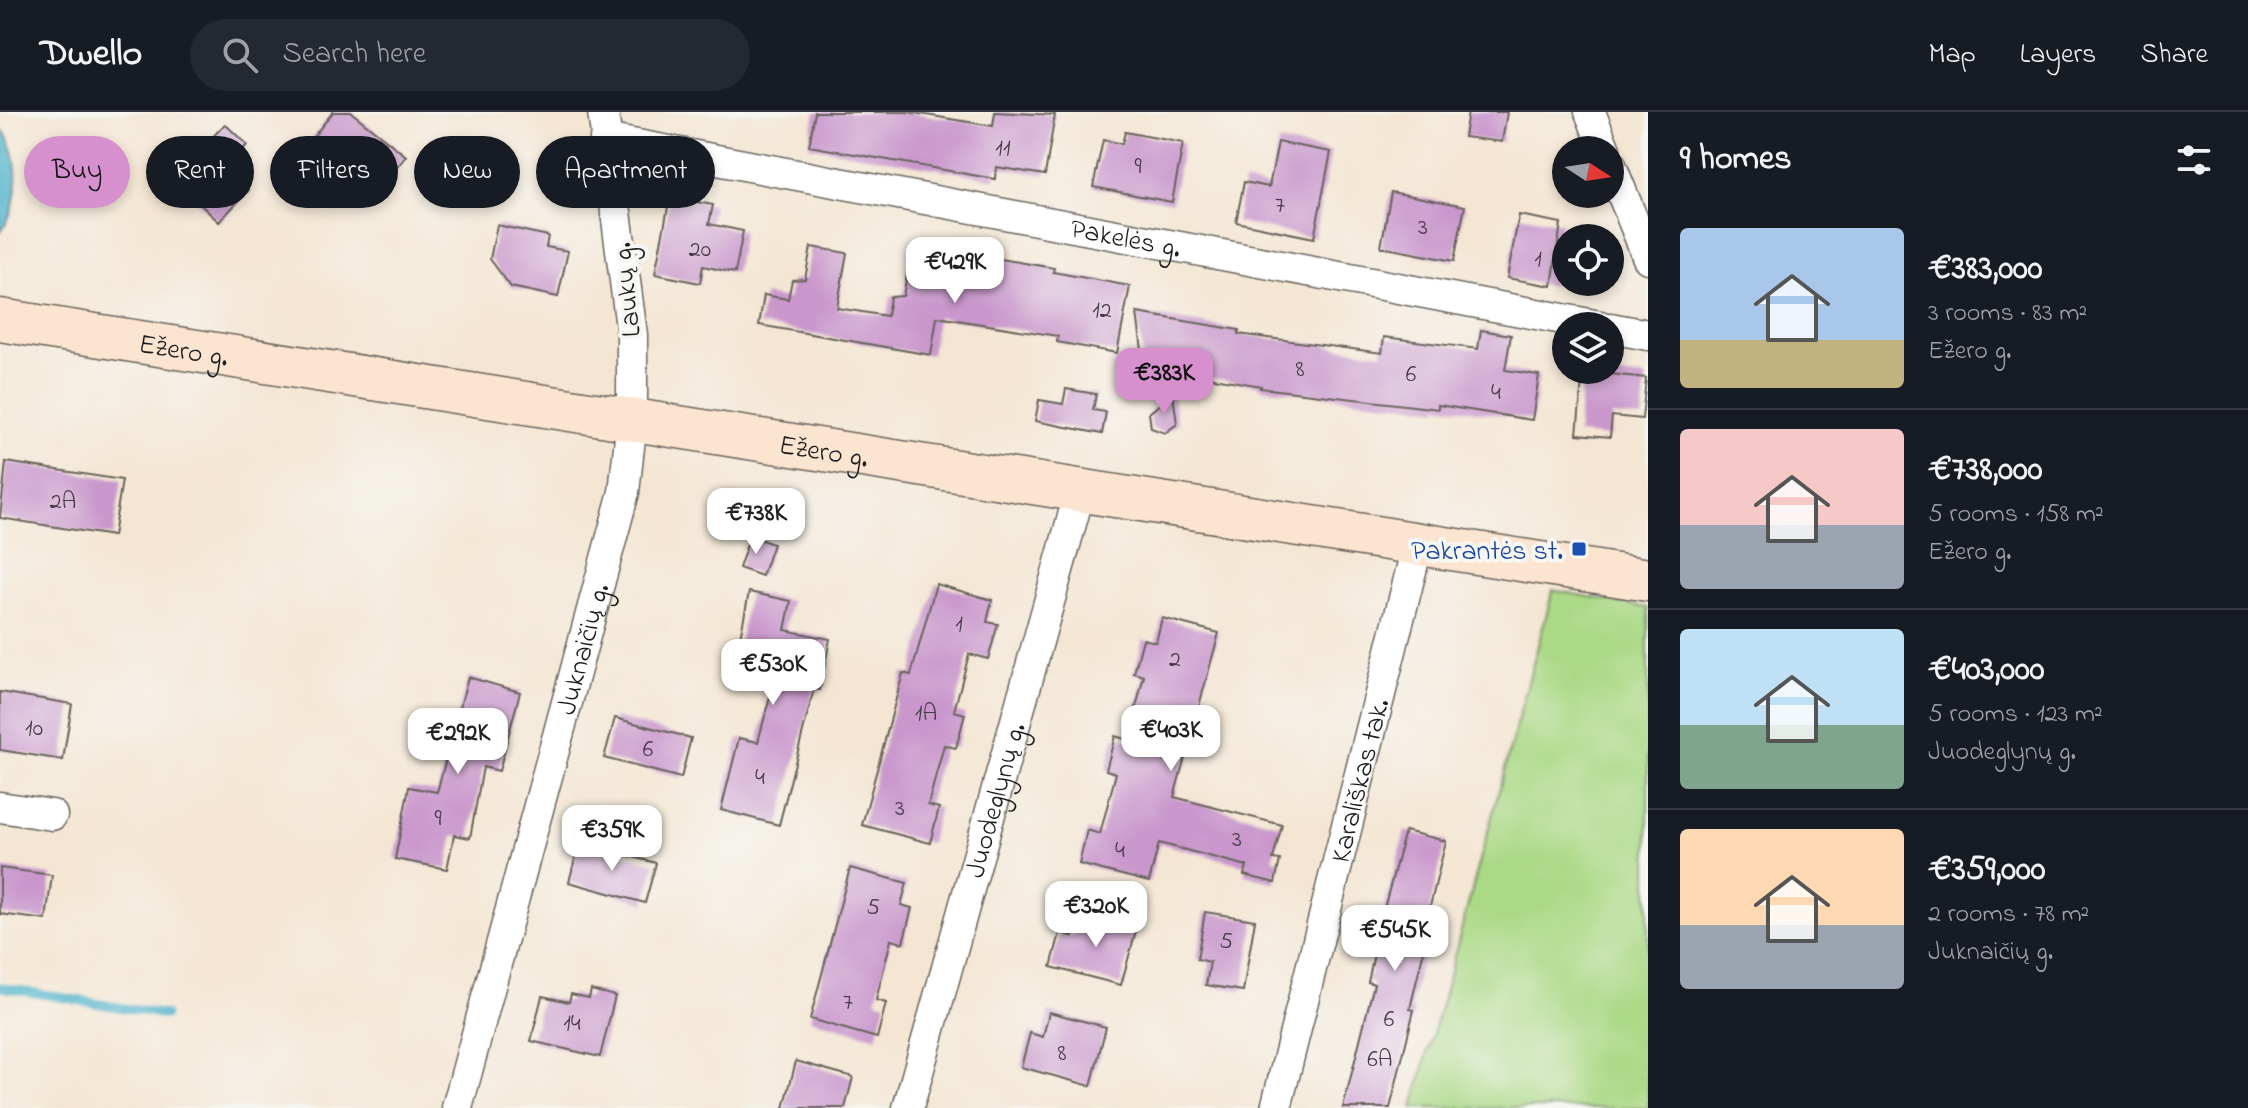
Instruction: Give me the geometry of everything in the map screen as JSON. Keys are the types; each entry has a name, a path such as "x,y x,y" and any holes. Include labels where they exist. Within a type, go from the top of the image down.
{"main road":[{"name":"Ežero g.","path":"0,320 1648,580"}],"street":[{"path":"1590,112 1599,136"},
{"name":"Pakelės g.","path":"604,125 1552,316"},
{"name":"Laukų g.","path":"604,125 629,307 632,420"},
{"path":"1624,198 1648,258"},
{"path":"1624,331 1648,335"},
{"name":"Juknaičių g.","path":"457,1108 624,492 632,420"},
{"name":"Juodeglynų g.","path":"908,1108 1080,491"},
{"name":"Karališkas tak.","path":"1276,1108 1418,543"},
{"path":"0,807 52,815"}],"green space":[{"path":"1553,590 1648,608 1648,1108 1413,1108"}],"water":[{"path":"0,127 13,150 16,179 12,209 0,232"}],"building":[{"path":"333,112 351,112 381,136 314,136"},
{"path":"815,112 908,112 993,126 995,112 1055,115 1045,175 996,167 995,179 809,146"},
{"path":"1468,112 1507,112 1502,142 1464,137"},
{"path":"225,124 238,136 214,136"},
{"path":"1125,132 1183,143 1172,202 1093,187 1103,140 1122,144"},
{"path":"1278,142 1331,152 1314,238 1236,222 1244,182 1269,187"},
{"path":"398,150 406,156 398,166"},
{"path":"1391,192 1465,206 1454,261 1381,247"},
{"path":"204,208 232,208 219,222"},
{"path":"668,208 712,208 709,224 743,231 735,273 703,266 700,283 655,274"},
{"path":"1519,215 1561,223 1552,224 1552,286 1507,278"},
{"path":"497,225 548,236 546,247 568,251 558,297 511,287 490,259"},
{"path":"811,247 847,253 837,308 887,316 890,297 903,296 909,264 986,278 989,257 1130,286 1117,353 1057,342 1058,336 937,317 931,355 759,325 764,295 788,299 792,280 805,279"},
{"path":"1137,313 1239,330 1238,334 1382,353 1384,337 1478,349 1481,330 1511,335 1505,370 1539,375 1532,420 1438,405 1438,409 1260,388 1160,369 1162,361 1143,358"},
{"path":"1624,376 1646,378 1642,419 1612,416 1610,437 1577,434 1582,384 1624,384"},
{"path":"1066,389 1096,394 1093,410 1106,412 1102,434 1035,421 1039,400 1063,404"},
{"path":"1173,394 1177,424 1165,433 1151,428 1149,413"},
{"path":"6,462 122,480 113,536 0,518"},
{"path":"750,536 773,544 762,576 739,568"},
{"path":"936,584 992,600 987,622 998,624 988,659 969,654 954,711 965,714 956,748 944,745 928,805 939,808 930,843 862,825 903,673 911,675"},
{"path":"749,592 791,601 785,630 830,639 820,690 814,689 779,825 721,810 739,738 758,742 774,682 733,674"},
{"path":"1162,618 1219,633 1174,797 1282,825 1273,859 1280,860 1275,883 1244,875 1247,866 1159,843 1149,882 1079,864 1087,830 1100,834 1116,773 1106,770 1115,736 1128,740 1144,676 1134,673 1143,639 1156,642"},
{"path":"468,677 520,692 499,771 483,767 470,838 454,835 447,869 395,859 409,787 437,792"},
{"path":"0,692 72,704 63,760 0,750"},
{"path":"615,718 691,738 681,778 604,758"},
{"path":"1405,831 1446,841 1426,923 1430,924 1410,1009 1414,1010 1390,1108 1343,1108 1374,984 1368,982 1383,912"},
{"path":"579,843 656,863 645,903 569,882"},
{"path":"0,868 52,875 46,920 0,914"},
{"path":"850,868 907,883 901,905 912,908 903,943 891,940 876,1000 886,1003 877,1038 810,1019"},
{"path":"1079,912 1137,927 1121,985 1051,967 1060,933 1073,936"},
{"path":"1205,912 1255,920 1243,991 1206,985 1210,962 1197,959"},
{"path":"591,990 615,996 600,1057 531,1041 542,996 569,1002 571,994 589,998"},
{"path":"1049,1012 1106,1027 1091,1086 1021,1067 1030,1033 1043,1037"},
{"path":"796,1061 853,1077 845,1108 784,1108"}],"waterway":[{"path":"0,987 165,1015"}],"place":[{"name":"Pakrantės st.","path":"1579,549"}]}
